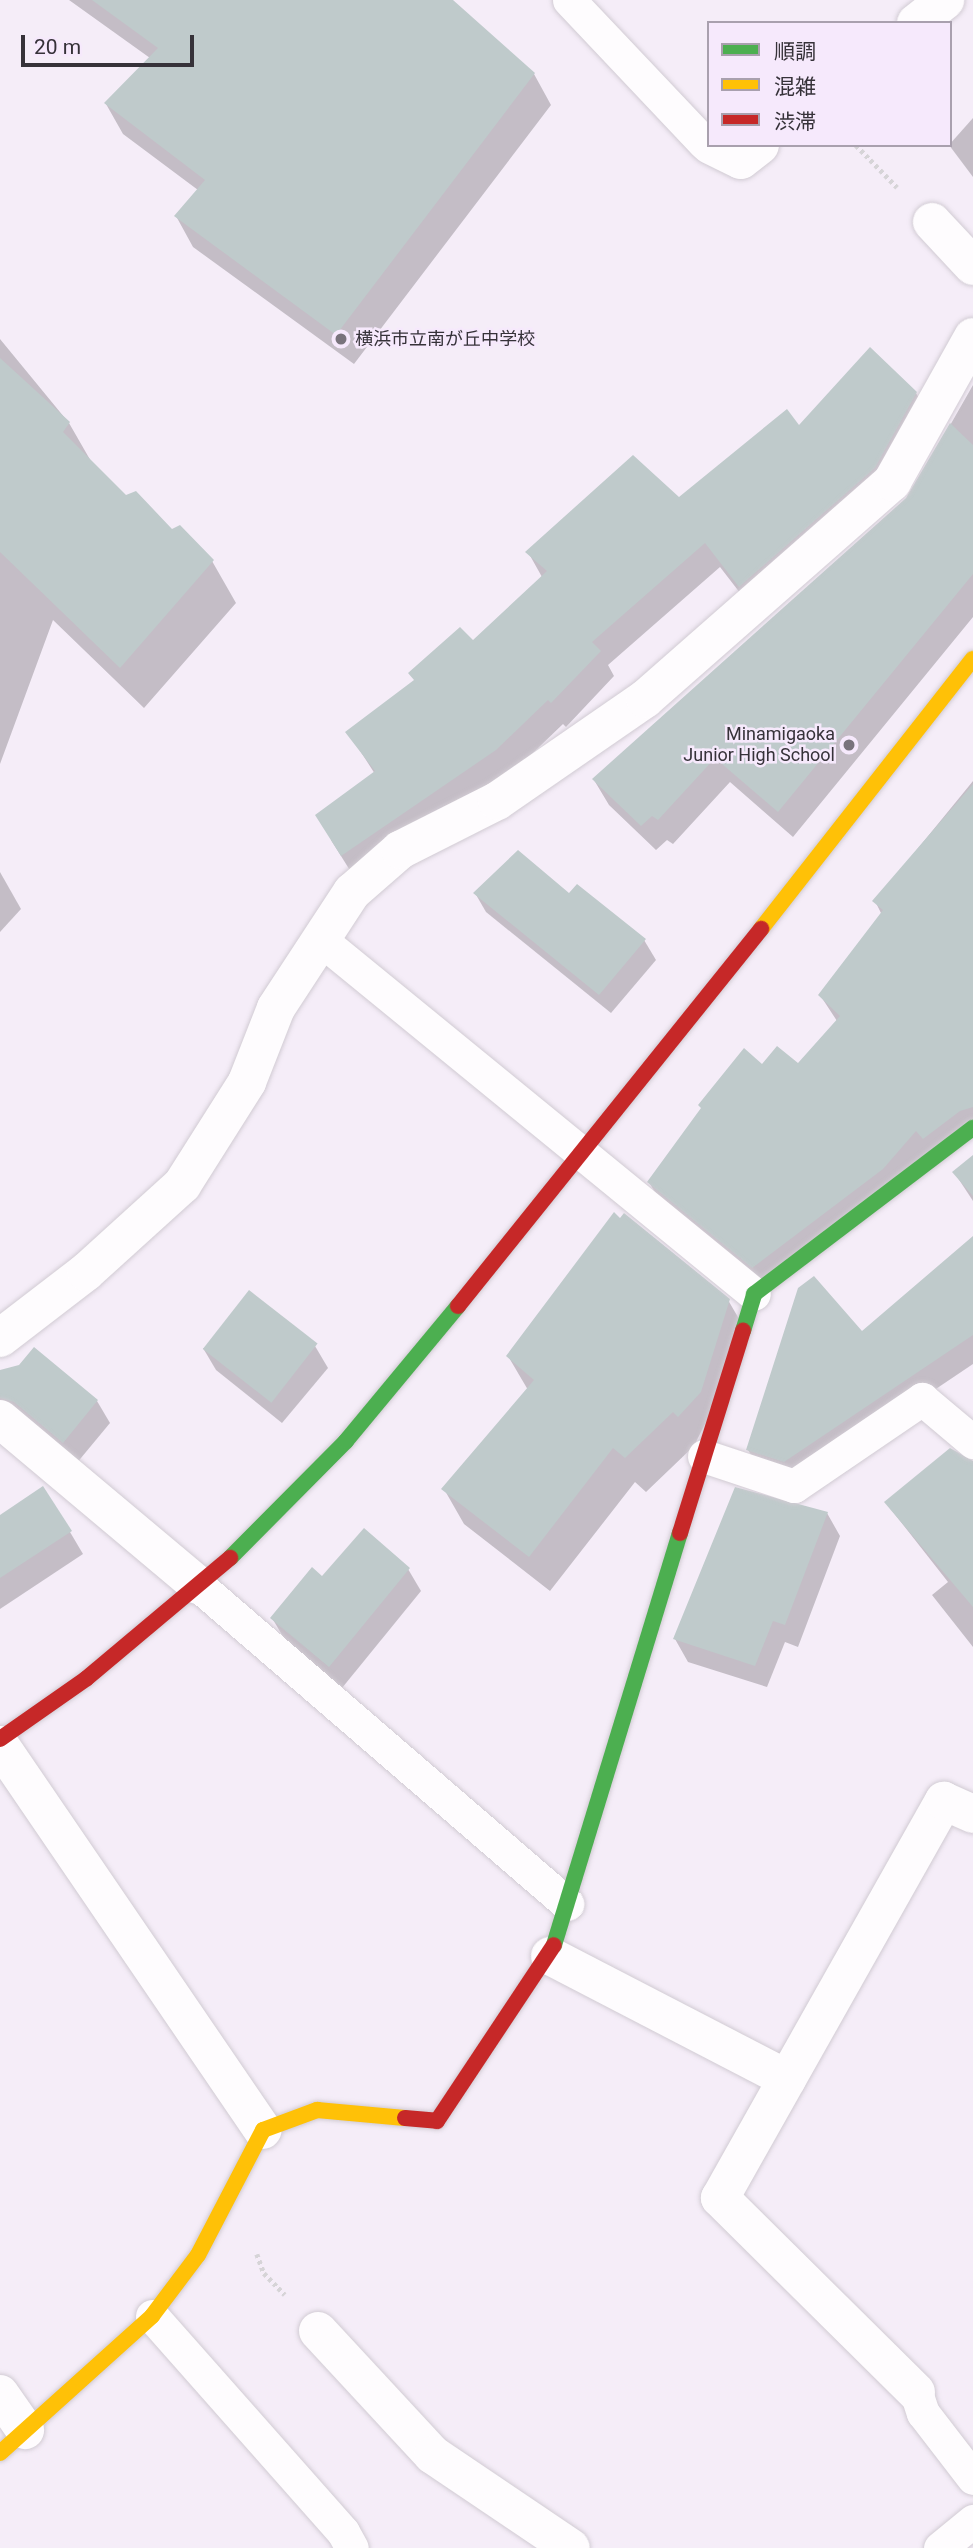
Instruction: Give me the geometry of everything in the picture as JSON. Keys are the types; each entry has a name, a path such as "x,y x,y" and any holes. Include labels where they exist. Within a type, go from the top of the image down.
{"street":[{"path":"919,21 945,0"},
{"path":"713,147 741,160 757,147"},
{"path":"932,222 973,266"},
{"path":"0,1338 86,1272 182,1185 247,1082 276,1008 352,892 400,850 497,801 645,699 892,482 973,337"},
{"path":"0,1739 87,1678 198,1585 346,1441 583,1155 973,659"},
{"path":"0,2395 12,2442 152,2316 198,2255 263,2130 317,2110 437,2121 550,1956 754,1294 973,1128"},
{"path":"0,1419 198,1585"},
{"path":"0,1745 263,2130"},
{"path":"916,2392 720,2199 944,1801 973,1814"},
{"path":"550,1956 787,2079"},
{"path":"318,2331 433,2455 571,2548"}],"lane":[{"path":"569,0 707,144"},
{"path":"321,940 754,1294"},
{"path":"704,1456 794,1486 922,1399 973,1442"},
{"path":"198,1585 568,1903"},
{"path":"152,2316 343,2532 352,2548"},
{"path":"916,2392 923,2413 973,2478"},
{"path":"940,2548 973,2521"}],"path":[{"path":"858,147 932,222"},
{"path":"253,2245 264,2273 318,2331"}],"building":[{"path":"92,0 453,0 535,73 336,335 174,216 205,180 104,103 158,48"},
{"path":"870,347 917,392 875,468 739,587 705,543 592,642 601,651 551,703 548,700 496,750 341,856 315,815 375,771 345,732 414,680 408,673 460,627 473,640 547,571 525,552 633,455 679,497 787,409 799,425"},
{"path":"0,358 70,422 63,432 126,495 136,491 172,529 180,525 214,560 120,668 0,552"},
{"path":"950,423 973,445 973,574 778,812 715,758 658,820 652,816 641,826 592,779 906,498"},
{"path":"973,784 973,1107 960,1111 923,1139 916,1131 883,1169 752,1268 647,1182 701,1108 698,1105 744,1048 762,1064 777,1046 798,1063 840,1016 818,995 883,910 872,901"},
{"path":"518,850 569,893 577,884 646,939 599,995 473,893"},
{"path":"973,1155 973,1196 952,1172"},
{"path":"614,1212 620,1218 624,1213 730,1299 701,1392 678,1417 673,1412 625,1458 613,1448 529,1557 441,1489 534,1380 506,1356"},
{"path":"973,1236 973,1335 784,1462 746,1450 798,1288 814,1276 862,1331"},
{"path":"249,1290 318,1344 271,1403 203,1349"},
{"path":"34,1347 98,1400 63,1443 14,1402 0,1398 0,1370 19,1365"},
{"path":"950,1448 973,1461 973,1607 884,1502"},
{"path":"43,1486 72,1531 0,1578 0,1515"},
{"path":"735,1487 828,1512 785,1625 773,1621 755,1666 673,1639"},
{"path":"364,1528 410,1568 329,1667 270,1618 312,1567 322,1576"}],"traffic: fast":[{"path":"743,1331 754,1294 973,1128"},
{"path":"230,1558 346,1441 458,1306"},
{"path":"554,1945 680,1533"}],"traffic: slow":[{"path":"761,929 973,659"},
{"path":"0,2453 152,2316 198,2255 263,2130 317,2110 405,2118"}],"traffic: jam":[{"path":"458,1306 761,929"},
{"path":"680,1533 743,1331"},
{"path":"0,1739 87,1678 230,1558"},
{"path":"405,2118 437,2121 554,1945"}],"place":[{"name":"横浜市立南が丘中学校","path":"341,339"},
{"name":"Minamigaoka Junior High School","path":"849,745"}]}
